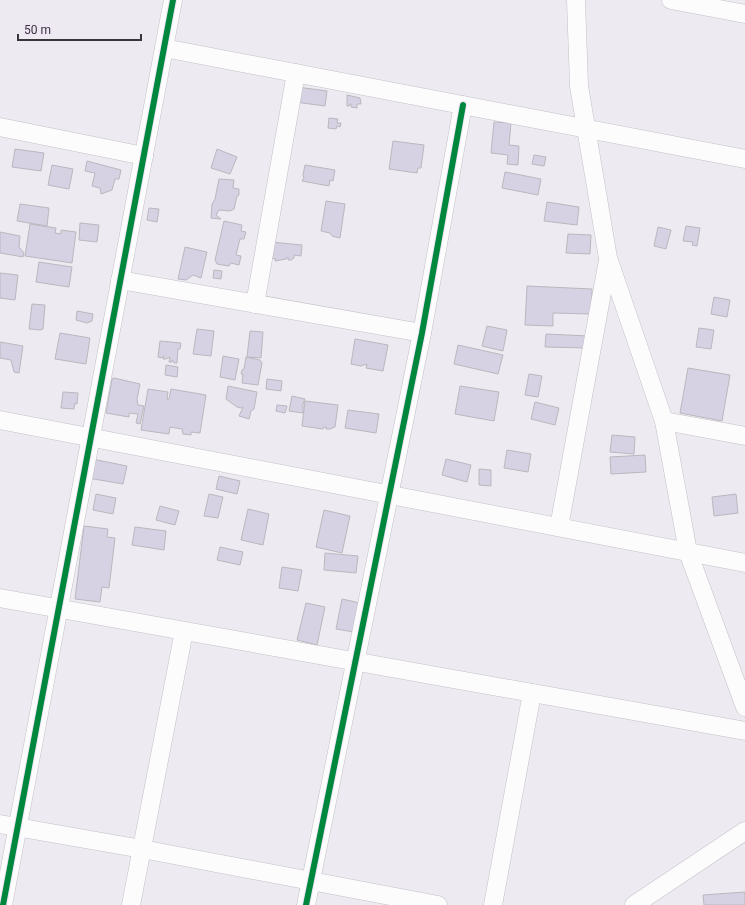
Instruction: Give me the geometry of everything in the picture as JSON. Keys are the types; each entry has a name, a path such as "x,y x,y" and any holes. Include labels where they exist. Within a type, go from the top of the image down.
{"street":[{"path":"3,905 173,0"},
{"path":"576,0 579,86 608,258 664,421 688,552 745,707"},
{"path":"671,0 745,14"},
{"path":"164,48 745,159"},
{"path":"255,304 296,73"},
{"path":"306,905 422,333 463,105"},
{"path":"0,127 144,156"},
{"path":"559,527 608,258"},
{"path":"120,280 422,333"},
{"path":"0,420 745,563"},
{"path":"664,421 745,436"},
{"path":"0,598 745,731"},
{"path":"131,905 184,631"},
{"path":"493,905 532,693"},
{"path":"0,824 142,849 438,905"},
{"path":"634,905 745,831"}],"building":[{"path":"297,87 327,91 325,106 295,102"},
{"path":"347,95 360,98 361,104 357,104 357,108 351,107 351,104 347,106"},
{"path":"329,118 338,119 337,123 341,123 340,127 337,126 336,129 328,128"},
{"path":"494,122 511,123 509,145 519,146 518,165 507,164 508,155 491,153"},
{"path":"393,141 424,145 421,168 418,168 417,173 389,169"},
{"path":"15,149 44,153 41,171 12,167"},
{"path":"217,149 237,157 230,174 211,168"},
{"path":"534,155 546,157 544,166 532,164"},
{"path":"87,161 121,170 119,179 115,179 112,190 101,194 100,188 92,186 95,173 85,171"},
{"path":"52,165 73,169 69,189 48,185"},
{"path":"305,165 335,170 333,181 330,180 329,186 302,181 304,178 303,175"},
{"path":"505,172 541,179 538,195 502,188"},
{"path":"219,179 234,180 233,188 239,189 239,195 237,196 234,209 230,211 219,210 216,215 221,219 211,218 212,204 215,199"},
{"path":"326,201 345,204 340,238 332,236 330,233 321,231"},
{"path":"547,202 579,207 577,225 544,221"},
{"path":"20,204 49,208 47,226 17,221"},
{"path":"149,208 159,209 157,222 147,220"},
{"path":"224,221 242,225 241,231 246,232 244,239 240,239 236,255 241,256 239,265 231,263 229,266 217,264 215,260"},
{"path":"80,223 99,225 97,242 79,240"},
{"path":"30,224 56,228 55,233 61,234 61,230 76,232 72,263 25,256"},
{"path":"686,226 700,228 697,246 692,245 693,242 683,241"},
{"path":"658,227 671,230 666,249 654,246"},
{"path":"0,232 20,236 19,247 24,253 23,257 0,253"},
{"path":"568,234 591,235 590,254 566,253"},
{"path":"271,242 302,245 301,256 294,255 294,258 291,260 288,260 288,257 286,259 275,261 276,259 269,258"},
{"path":"185,247 207,252 201,278 193,275 186,280 178,279"},
{"path":"39,262 72,267 69,287 36,282"},
{"path":"214,270 222,271 221,279 213,278"},
{"path":"0,273 18,275 15,300 0,298"},
{"path":"527,286 592,289 592,314 553,313 553,326 525,325"},
{"path":"714,297 730,300 727,317 711,314"},
{"path":"32,304 45,305 43,329 29,329"},
{"path":"77,311 93,314 92,321 87,323 76,320"},
{"path":"487,326 507,330 503,351 482,346"},
{"path":"699,328 714,330 711,349 696,347"},
{"path":"197,329 214,331 211,356 193,354"},
{"path":"250,331 263,332 261,358 247,357"},
{"path":"60,333 90,338 86,364 55,359"},
{"path":"546,334 588,336 587,348 545,347"},
{"path":"355,339 388,345 383,371 366,368 367,364 361,366 351,364"},
{"path":"160,341 181,343 180,349 178,349 177,363 174,363 172,360 172,362 169,362 170,357 163,359 164,356 161,358 158,357"},
{"path":"0,342 23,346 19,373 14,372 11,360 0,358"},
{"path":"458,345 503,355 498,374 454,364"},
{"path":"223,356 239,359 235,380 220,377"},
{"path":"246,357 260,360 262,363 258,385 242,383 243,374 241,374 242,370 244,369"},
{"path":"166,365 178,367 177,377 165,375"},
{"path":"688,368 730,375 722,421 680,413"},
{"path":"529,374 542,376 538,397 525,395"},
{"path":"114,378 140,384 137,399 138,405 144,406 140,424 136,423 138,414 129,413 129,417 106,413 112,379"},
{"path":"267,379 282,381 281,391 266,389"},
{"path":"228,386 257,392 254,409 251,411 249,419 239,416 243,407 237,407 226,399"},
{"path":"460,386 499,392 494,421 455,414"},
{"path":"148,389 168,392 167,399 169,399 171,389 206,395 200,433 191,432 191,435 183,434 182,429 170,427 169,434 141,430"},
{"path":"63,392 78,393 77,404 75,403 74,409 61,408"},
{"path":"292,396 305,399 303,404 303,413 289,411"},
{"path":"305,401 338,405 335,427 326,429 326,427 324,427 323,429 302,426"},
{"path":"535,402 559,408 555,425 531,419"},
{"path":"277,405 287,406 285,413 276,411"},
{"path":"348,410 379,414 376,433 345,428"},
{"path":"612,435 635,437 634,454 610,452"},
{"path":"507,450 531,454 528,472 504,468"},
{"path":"645,455 646,472 611,474 610,457"},
{"path":"92,459 127,466 123,484 88,478"},
{"path":"446,459 471,465 467,482 442,475"},
{"path":"479,469 491,470 491,486 479,485"},
{"path":"219,476 240,481 237,494 216,489"},
{"path":"96,494 116,498 113,514 93,510"},
{"path":"209,494 223,497 218,518 204,516"},
{"path":"736,494 738,513 714,516 712,497"},
{"path":"160,506 179,511 175,525 156,520"},
{"path":"248,509 269,514 263,545 241,540"},
{"path":"324,510 350,516 342,553 316,547"},
{"path":"84,526 108,529 107,537 115,538 109,588 102,587 100,602 75,599"},
{"path":"135,527 166,531 164,550 132,545"},
{"path":"220,547 243,552 240,565 217,560"},
{"path":"325,553 358,556 356,573 324,570"},
{"path":"282,567 302,570 298,591 279,588"},
{"path":"342,599 360,603 354,632 336,629"},
{"path":"306,603 325,607 317,645 297,640"},
{"path":"745,892 745,905 704,905 703,895"}],"cycle path":[{"path":"3,905 173,0"},
{"path":"306,905 422,333 463,105"}]}
